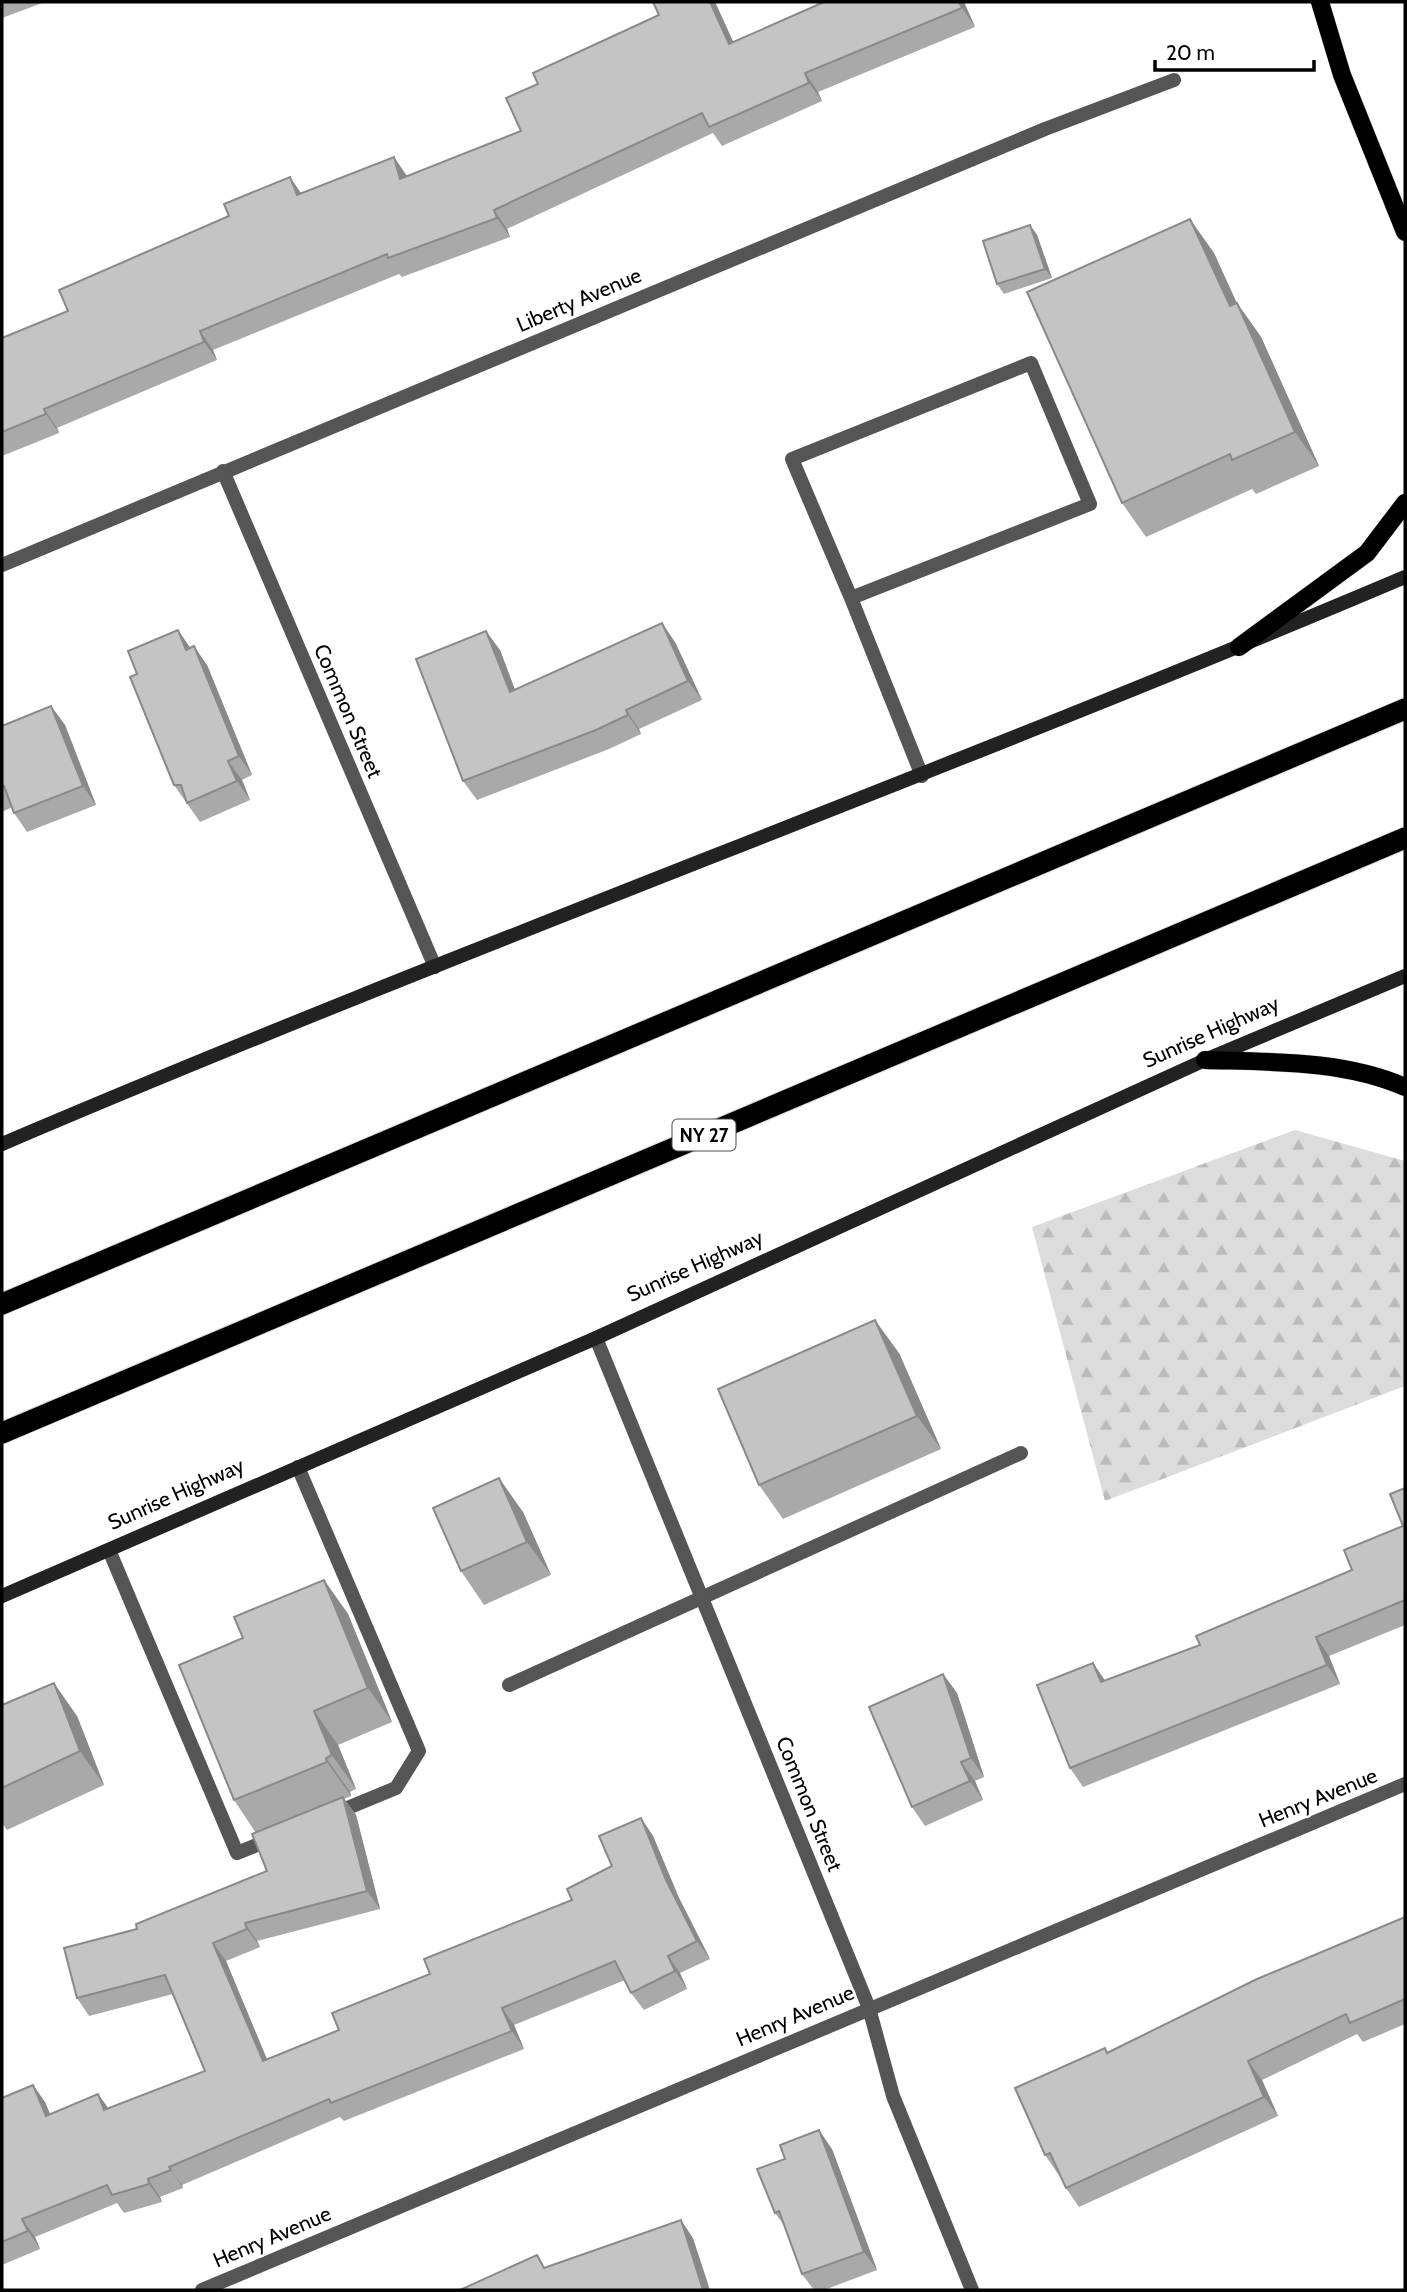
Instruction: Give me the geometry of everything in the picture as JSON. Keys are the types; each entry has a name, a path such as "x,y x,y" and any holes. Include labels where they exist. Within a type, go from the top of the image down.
{"highway":[{"path":"2,1304 1405,709"},
{"name":"NY 27","path":"2,1433 1405,838"}],"main road":[{"path":"1320,2 1342,75 1405,232"},
{"path":"1239,648 1367,553 1405,503"},
{"path":"2,1144 435,967 1239,648 1405,577"},
{"name":"Sunrise Highway","path":"2,1596 596,1338 1205,1060 1405,975"},
{"path":"1205,1060 1328,1067 1390,1079 1405,1087"}],"street":[{"name":"Liberty Avenue","path":"2,565 1045,130 1174,80"},
{"path":"851,598 1090,504 1031,363 792,459 922,776"},
{"name":"Common Street","path":"223,471 435,967"},
{"name":"Common Street","path":"596,1338 869,2008 893,2096 972,2290"},
{"path":"509,1685 1021,1453"},
{"path":"298,1467 419,1751 396,1788 323,1818"},
{"path":"109,1550 237,1853 286,1833"},
{"name":"Henry Avenue","path":"202,2290 1405,1784"}],"green space":[{"path":"1295,1130 1405,1161 1405,1386 1105,1501 1032,1227"}],"building":[{"path":"653,2 710,2 729,44 824,2 959,2 962,8 805,73 809,83 709,127 702,113 494,210 497,218 388,258 387,254 200,331 204,342 44,409 46,414 2,432 2,338 68,311 59,290 229,216 224,204 290,177 297,195 394,157 400,179 521,131 506,98 538,84 533,73 659,15"},
{"path":"1190,219 1230,306 1237,303 1295,432 1232,460 1230,454 1122,503 1027,292"},
{"path":"1030,225 1045,269 997,284 983,241"},
{"path":"662,623 688,681 626,710 628,715 596,730 463,781 416,659 486,631 510,692"},
{"path":"178,630 186,650 194,646 239,756 228,761 237,781 187,803 181,785 174,785 130,677 137,674 128,651"},
{"path":"51,706 83,786 14,813 4,786 2,787 2,726"},
{"path":"875,1320 917,1416 759,1485 718,1389"},
{"path":"499,1478 527,1542 461,1571 433,1508"},
{"path":"1405,1488 1405,1600 1316,1637 1327,1665 1070,1768 1037,1685 1093,1663 1101,1682 1200,1645 1196,1636 1352,1570 1344,1550 1403,1526 1390,1494"},
{"path":"324,1580 368,1688 314,1711 332,1755 326,1758 327,1762 234,1800 179,1665 243,1638 234,1617"},
{"path":"943,1674 971,1758 961,1762 970,1781 912,1807 869,1707"},
{"path":"54,1683 80,1751 2,1788 2,1705"},
{"path":"343,1797 367,1891 245,1923 247,1929 213,1943 263,2061 339,2030 332,2013 430,1974 424,1959 572,1900 567,1889 612,1866 599,1836 641,1818 666,1880 697,1941 668,1956 675,1971 631,1993 615,1961 502,2008 512,2031 331,2103 329,2099 169,2167 171,2170 148,2179 149,2184 112,2195 107,2185 22,2219 28,2231 2,2242 2,2098 33,2085 46,2116 98,2094 104,2110 205,2071 165,1975 77,1998 64,1948 137,1929 136,1924 267,1871 252,1834"},
{"path":"1405,1917 1405,1999 1350,2023 1346,2014 1248,2061 1264,2097 1066,2188 1050,2153 1045,2155 1015,2088 1105,2048 1107,2053 1257,1979"},
{"path":"819,2130 864,2252 802,2274 779,2211 775,2213 757,2169 785,2159 780,2145"},
{"path":"681,2220 703,2290 460,2290 537,2255 544,2268"}]}
